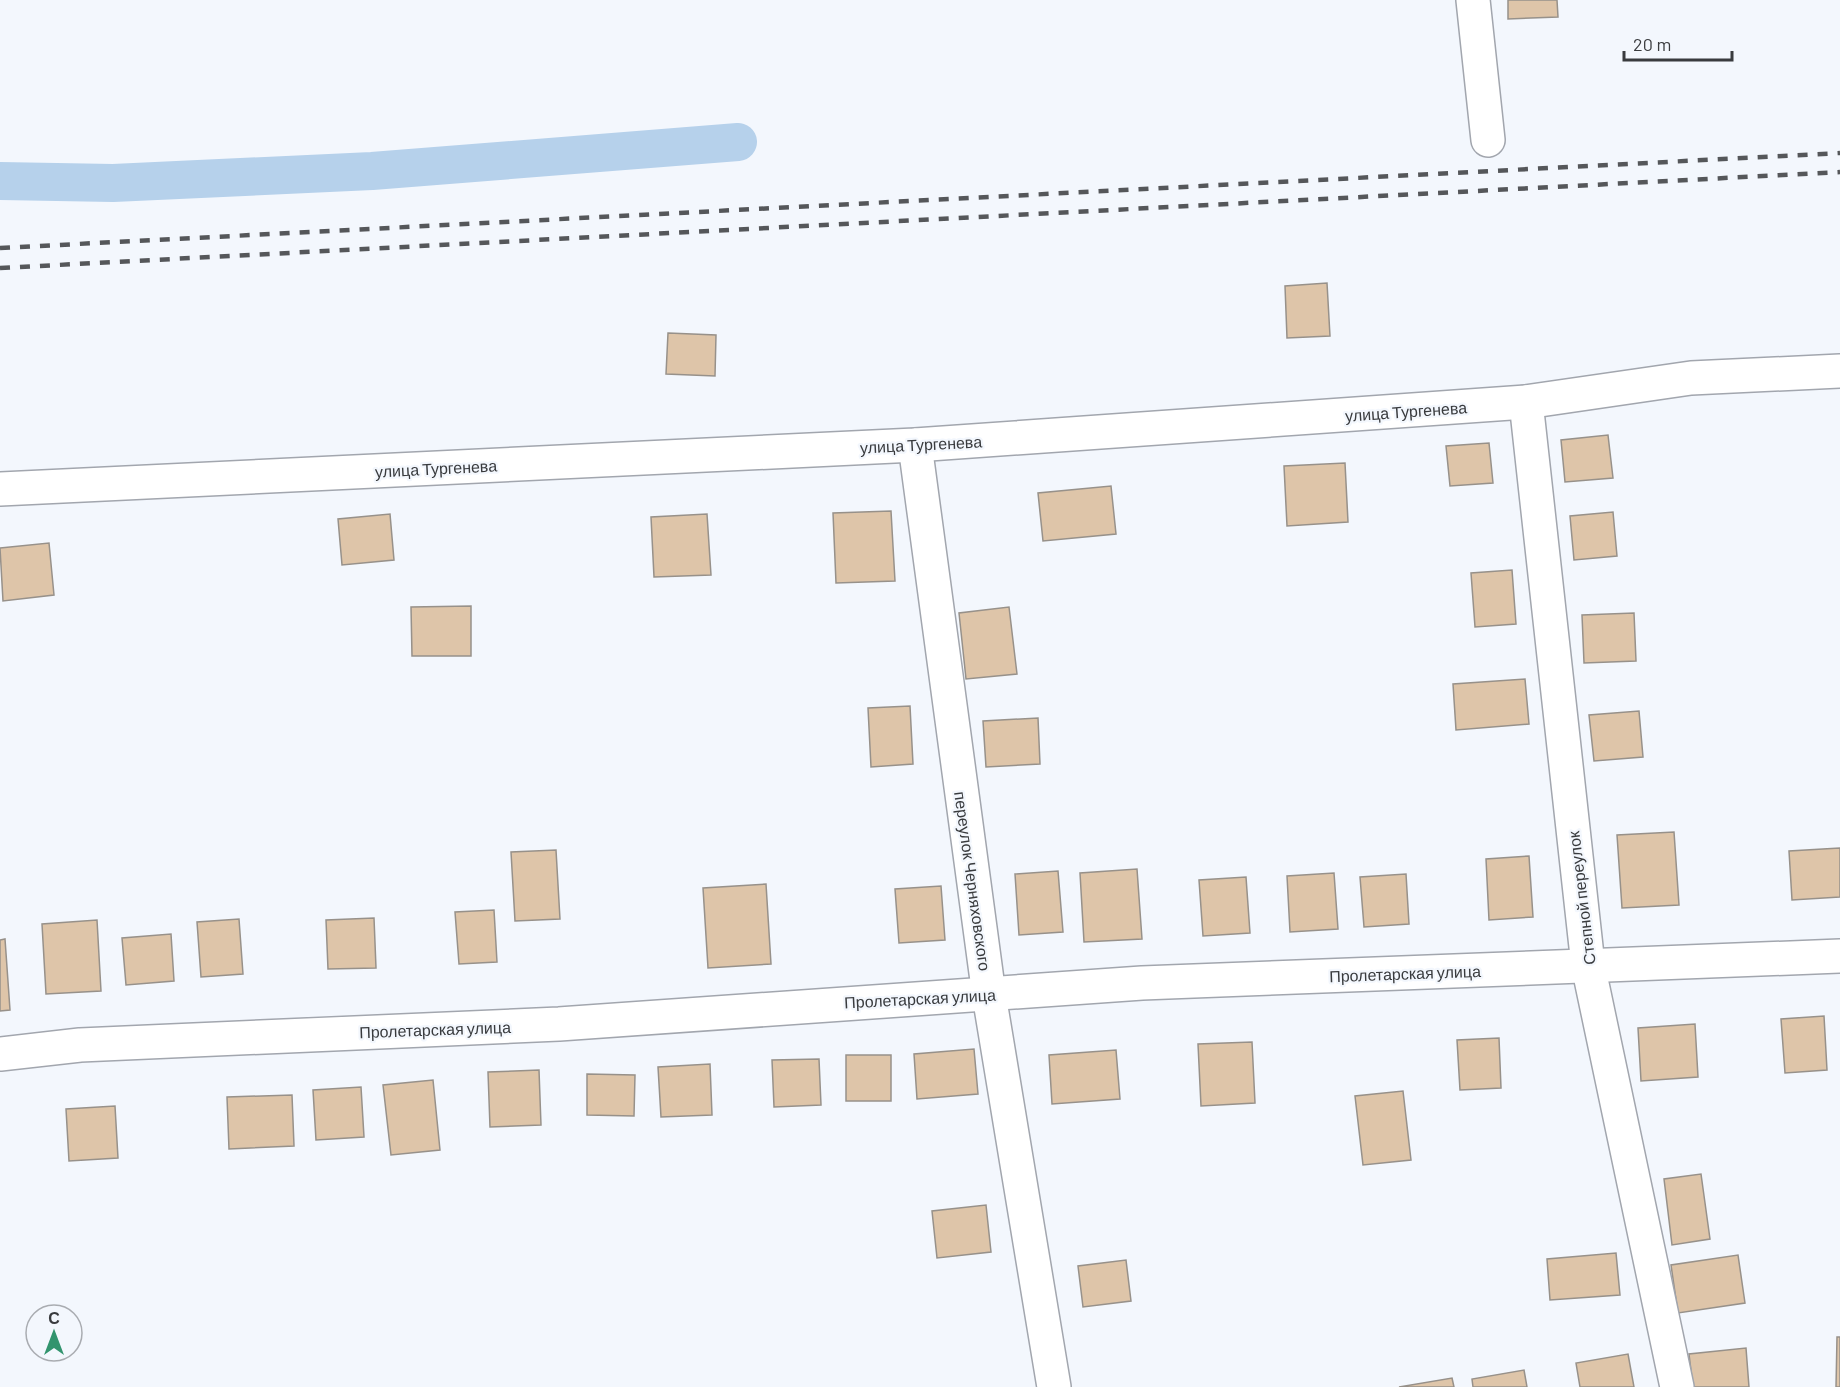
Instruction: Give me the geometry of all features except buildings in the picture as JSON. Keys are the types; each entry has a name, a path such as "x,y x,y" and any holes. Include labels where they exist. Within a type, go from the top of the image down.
{"street":[{"path":"1473,0 1488,140"},
{"name":"улица Тургенева","path":"0,489 915,445 1526,402 1691,378 1840,371"},
{"name":"Степной переулок","path":"1526,402 1588,965 1677,1387"},
{"name":"переулок Черняховского","path":"915,445 989,995 1054,1387"},
{"name":"Пролетарская улица","path":"0,1054 80,1046 559,1024 1142,983 1840,956"}],"waterway":[{"path":"0,181 113,183 372,171 738,142"}],"railway":[{"path":"0,248 1840,153"},
{"path":"0,268 1840,172"}]}
